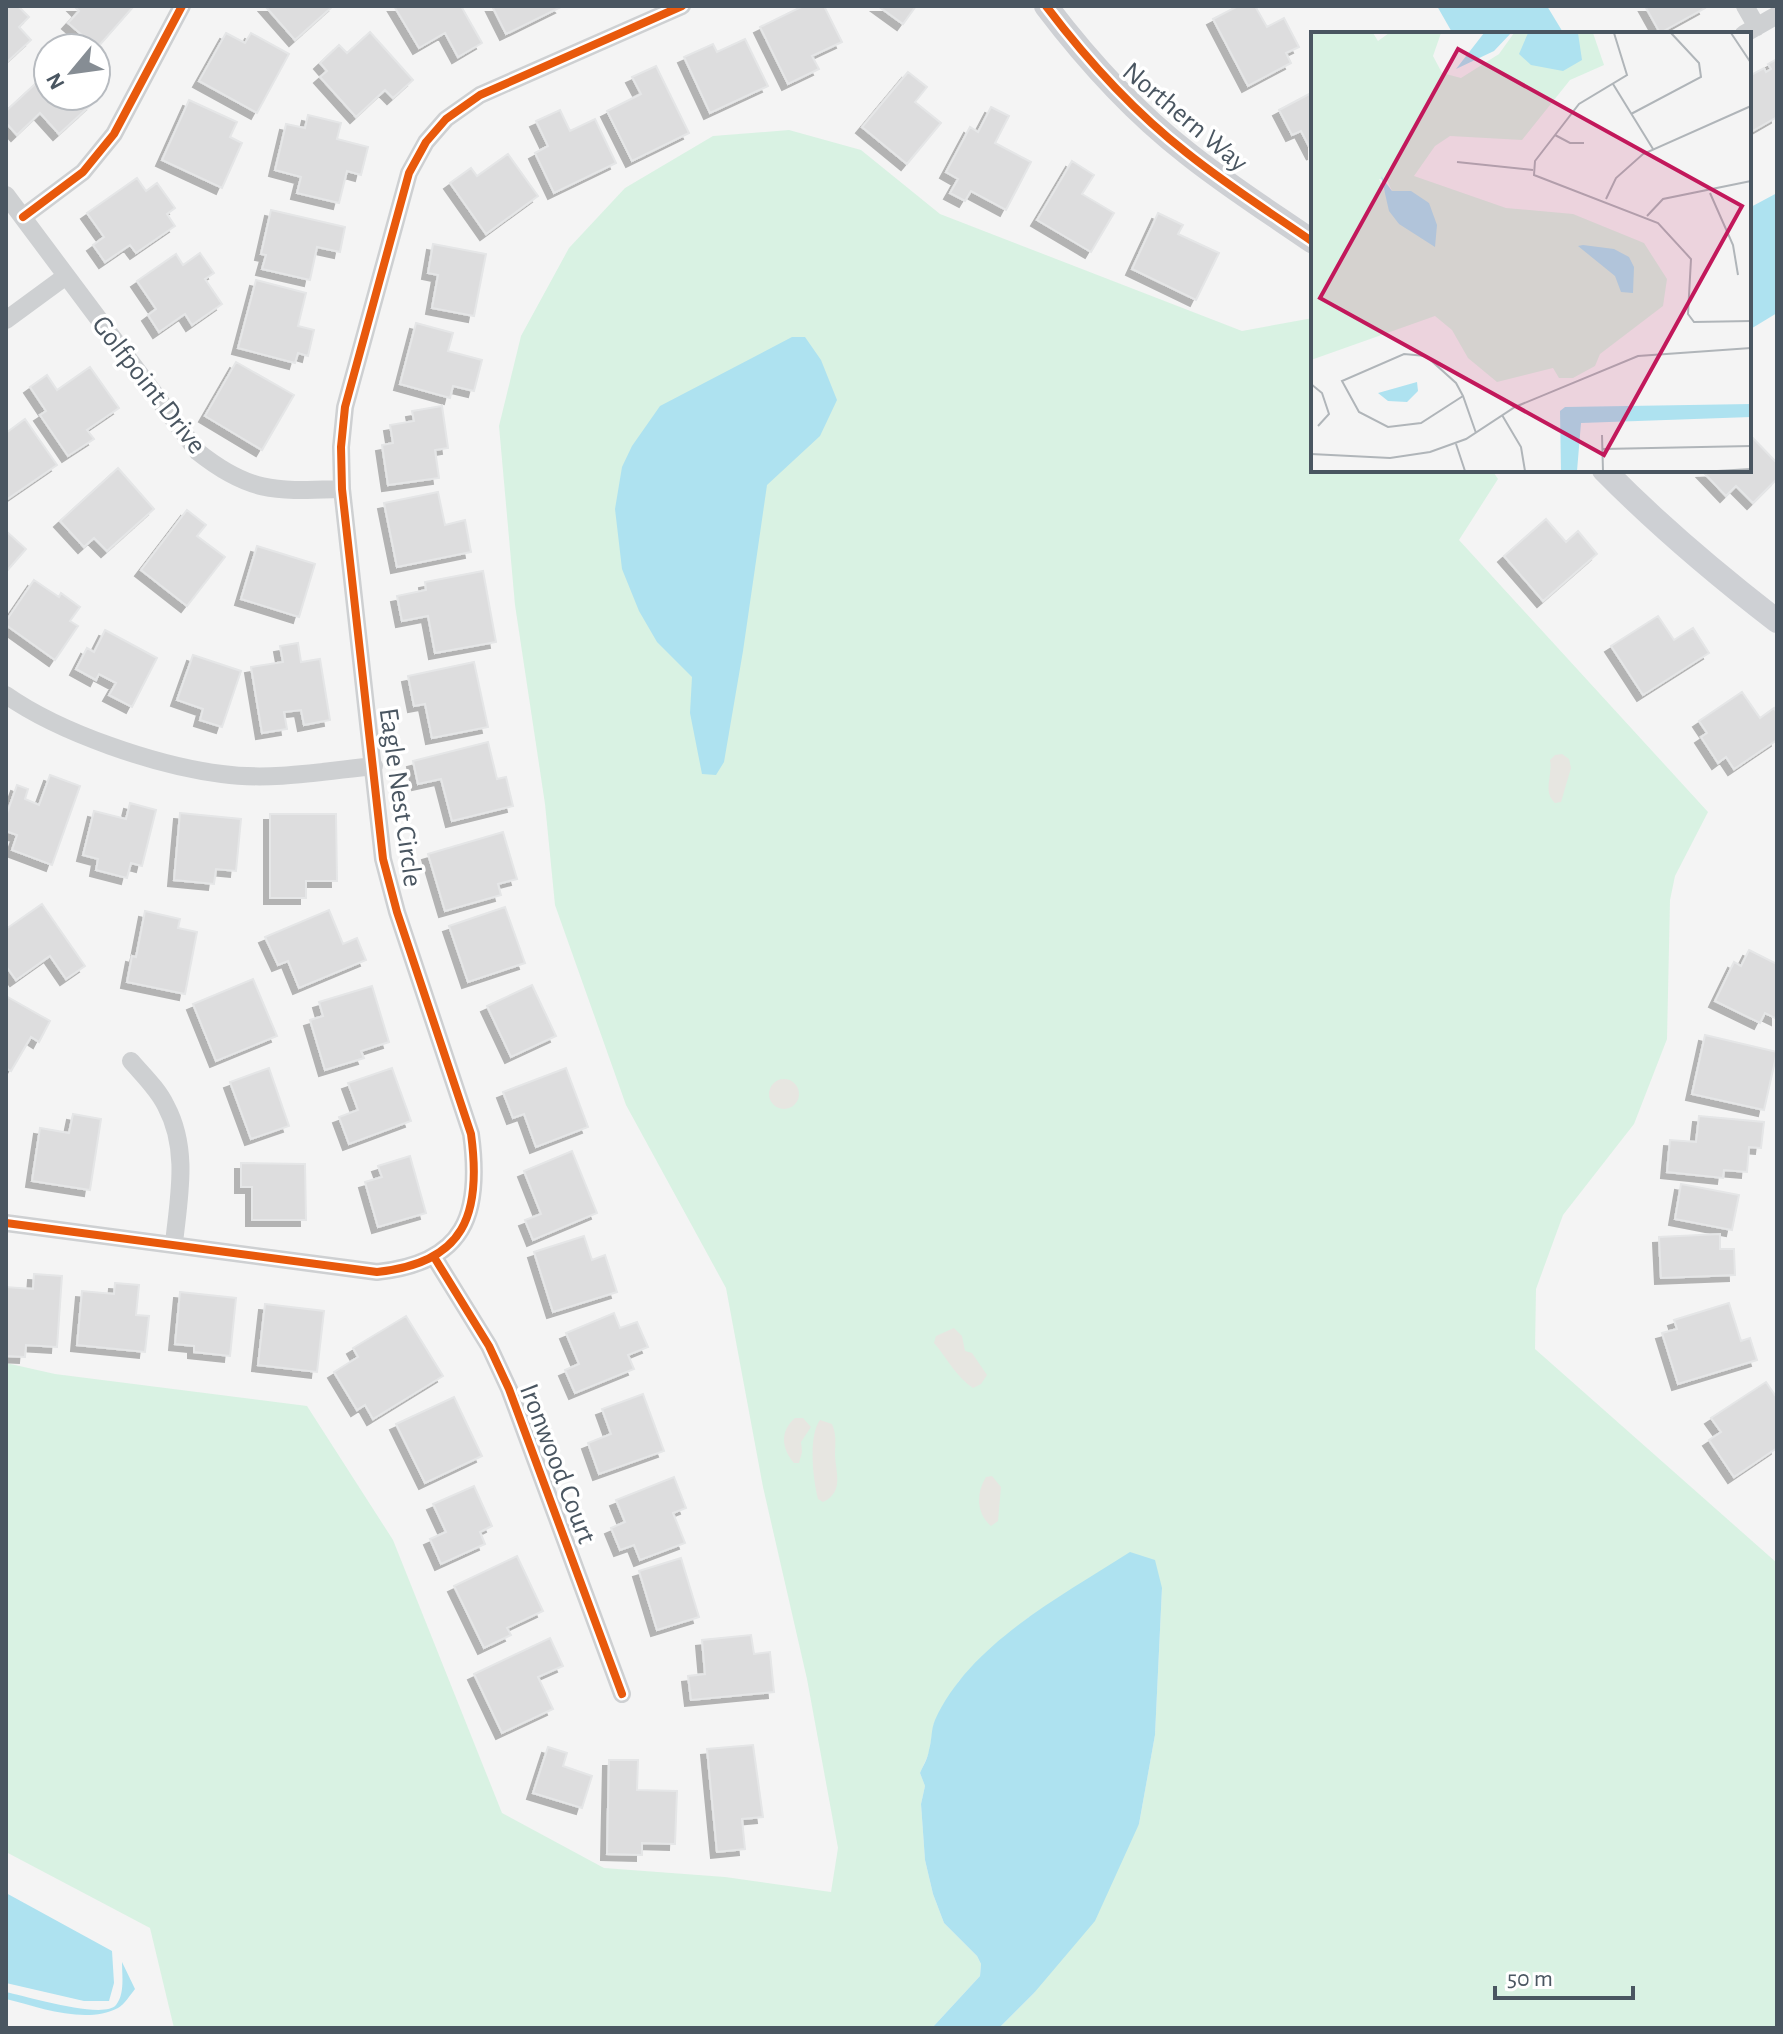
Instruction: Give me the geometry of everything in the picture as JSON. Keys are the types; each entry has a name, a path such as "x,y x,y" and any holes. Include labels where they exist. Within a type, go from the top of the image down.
{"street":[{"path":"23,217 83,172 114,134 182,6"},
{"name":"Eagle Nest Circle","path":"6,1223 377,1272 405,1269 434,1257 460,1236 472,1204 476,1169 471,1134 397,912 383,859 342,489 341,447 345,407 409,173 426,142 446,119 480,95 682,6"},
{"name":"Northern Way","path":"1046,6 1076,46 1138,111 1187,154 1311,241"},
{"path":"1745,6 1750,30 1777,15"},
{"name":"Golfpoint Drive","path":"6,195 198,452 226,474 256,486 288,491 342,489"},
{"path":"6,320 66,276"},
{"path":"1606,472 1647,514 1777,621"},
{"path":"6,695 88,738 162,762 223,775 282,775 374,766"},
{"path":"131,1061 166,1104 178,1135 182,1167 174,1243"},
{"name":"Ironwood Court","path":"434,1257 489,1346 509,1389 622,1694"}],"green space":[{"path":"789,130 861,150 940,214 1242,331 1311,318 1311,472 1493,472 1498,479 1459,540 1708,812 1675,876 1670,900 1667,1039 1634,1124 1563,1215 1536,1289 1535,1349 1777,1563 1777,2028 999,2028 1034,1993 1139,1824 1155,1735 1162,1588 1029,1617 959,1681 934,1723 929,1753 920,1773 925,1786 921,1804 925,1860 944,1923 981,1964 980,1976 932,2028 174,2028 150,1928 6,1852 6,1363 55,1374 307,1406 393,1540 502,1813 604,1868 725,1877 831,1892 838,1848 807,1679 763,1487 726,1288 626,1105 555,905 545,804 515,605 499,426 521,336 569,248 625,188 713,136"}],"sand":[{"path":"1562,754 1569,759 1571,768 1561,802 1555,803 1548,788 1550,760"},
{"path":"784,1079 790,1080 798,1088 798,1100 790,1108 784,1109 778,1108 770,1100 769,1094 770,1088 778,1080"},
{"path":"954,1328 962,1336 965,1351 972,1353 987,1375 981,1384 973,1388 934,1343 936,1336"},
{"path":"795,1418 803,1418 811,1427 801,1442 799,1463 794,1463 790,1457 784,1440 787,1428"},
{"path":"820,1420 832,1424 834,1428 837,1475 834,1493 823,1502 818,1499 813,1458 814,1436"},
{"path":"992,1476 1001,1487 998,1521 991,1526 982,1515 979,1496 986,1477"}],"water":[{"path":"1437,6 1547,6 1563,32 1452,32"},
{"path":"1777,193 1777,313 1751,329 1751,207"},
{"path":"792,337 805,337 821,360 837,400 820,436 767,485 724,762 716,775 702,774 690,713 692,677 657,642 639,611 622,569 615,509 622,467 632,446 660,406"},
{"path":"1130,1552 1155,1560 1162,1588 1155,1735 1139,1824 1095,1921 1034,1993 999,2028 932,2028 980,1976 981,1964 944,1923 925,1860 921,1804 925,1786 920,1773 935,1720 951,1692 994,1645 1048,1604"},
{"path":"6,1893 112,1951 114,1983 109,2001 84,2001 6,1983"},
{"path":"122,1962 135,1989 121,2006 105,2013 62,2013 6,1999 6,1992 81,2009 109,2009 116,2005 121,1995"}],"building":[{"path":"6,6 18,6 29,17 19,27 31,40 6,63"},
{"path":"74,6 134,6 111,32 78,32 68,23 79,11"},
{"path":"265,6 333,6 295,40"},
{"path":"394,6 461,6 482,43 458,57 445,33 419,48"},
{"path":"492,6 560,6 561,7 506,34"},
{"path":"803,6 824,6 842,42 812,56 819,69 788,84 760,27"},
{"path":"878,6 916,6 903,24"},
{"path":"1238,6 1255,6 1267,27 1284,18 1299,47 1286,53 1291,63 1248,86 1213,19"},
{"path":"1645,6 1704,6 1705,8 1659,32"},
{"path":"370,32 413,80 393,98 385,90 356,117 320,77 327,71 320,63 339,45 347,53"},
{"path":"226,33 245,43 251,33 289,54 257,113 199,81"},
{"path":"745,39 768,86 710,113 684,57 713,44 717,52"},
{"path":"1777,59 1777,117 1751,132 1751,75 1764,68 1766,72 1771,69 1768,64"},
{"path":"656,66 689,133 632,161 607,111 641,94 632,77"},
{"path":"908,72 927,87 915,102 941,123 907,164 862,127"},
{"path":"32,87 32,112 83,112 59,134 40,113 17,135 6,123 6,111"},
{"path":"1311,93 1311,150 1301,131 1292,135 1279,110"},
{"path":"189,100 237,122 230,137 242,143 222,188 162,160"},
{"path":"991,107 1009,116 995,143 1031,162 1006,210 971,191 965,201 950,193 958,179 946,172 970,127 978,132"},
{"path":"560,110 570,131 595,119 616,163 554,193 535,153 548,146 536,121"},
{"path":"308,115 341,123 337,139 368,147 361,175 347,171 339,203 297,193 301,177 275,170 286,124 305,128"},
{"path":"508,154 538,196 486,234 450,183 471,168 477,176"},
{"path":"1072,161 1094,175 1082,194 1114,213 1091,252 1037,220"},
{"path":"137,178 146,191 157,183 175,208 167,214 175,226 136,253 130,245 105,262 93,245 104,237 87,213"},
{"path":"271,210 345,227 340,252 317,247 310,280 262,269 266,255 261,254"},
{"path":"1158,213 1183,225 1178,234 1219,253 1196,300 1132,269"},
{"path":"433,244 486,254 474,316 432,308 438,275 428,273"},
{"path":"200,253 214,273 205,279 222,304 192,325 185,314 159,332 148,315 156,309 137,281 176,254 183,265"},
{"path":"256,280 306,293 298,326 314,330 308,356 298,353 295,363 238,348"},
{"path":"416,323 453,333 448,351 482,360 474,391 453,386 450,398 400,384"},
{"path":"236,362 294,395 262,450 205,416"},
{"path":"90,367 119,408 87,430 94,439 68,456 40,415 46,411 30,387 47,375 57,390"},
{"path":"442,406 448,448 435,450 439,478 388,485 382,445 393,443 390,425 414,421 412,411"},
{"path":"25,419 57,465 6,500 6,433"},
{"path":"1751,436 1777,463 1777,479 1753,503 1736,486 1726,496 1703,472 1751,472"},
{"path":"118,468 154,509 107,551 94,538 84,547 60,521"},
{"path":"438,492 445,525 465,520 471,552 397,567 384,503"},
{"path":"187,510 206,525 197,536 225,557 187,606 141,570"},
{"path":"1546,519 1566,542 1578,531 1597,554 1543,601 1504,556"},
{"path":"6,531 26,549 6,572"},
{"path":"257,546 315,564 299,617 241,599"},
{"path":"483,571 496,642 435,653 428,616 402,621 397,596 426,590 425,582"},
{"path":"34,580 59,597 61,593 80,607 70,621 78,626 55,660 6,625"},
{"path":"1658,616 1674,640 1693,628 1709,653 1643,695 1611,646"},
{"path":"105,630 157,658 132,707 109,695 116,683 99,674 96,680 76,669 87,648 94,652"},
{"path":"298,643 301,662 320,659 330,720 304,725 301,710 284,712 287,729 262,733 251,667 283,662 280,646"},
{"path":"193,655 241,671 222,727 200,720 203,709 177,700"},
{"path":"474,662 488,727 432,738 425,704 414,706 408,676"},
{"path":"1742,692 1760,718 1774,708 1777,713 1777,740 1734,769 1726,757 1718,763 1701,737 1707,733 1699,721"},
{"path":"488,742 497,779 506,777 513,806 452,821 441,779 418,784 413,761"},
{"path":"50,775 80,786 52,865 12,850 17,835 6,831 6,816 17,785 28,789 25,799 39,805"},
{"path":"130,803 156,810 142,866 131,863 127,878 96,870 98,859 83,855 94,811 126,819"},
{"path":"180,813 241,819 236,871 216,869 214,884 174,880"},
{"path":"270,814 336,814 337,881 306,881 306,898 270,898"},
{"path":"503,832 517,879 498,884 501,895 445,911 428,854"},
{"path":"42,904 85,966 66,979 50,956 16,980 6,966 6,929"},
{"path":"505,907 525,963 468,982 449,926"},
{"path":"329,910 343,944 357,938 366,960 299,988 288,961 278,965 265,937"},
{"path":"145,911 180,919 178,928 197,932 185,994 127,982 132,956 136,957"},
{"path":"1749,950 1777,964 1777,1019 1765,1013 1760,1023 1715,1001 1734,962 1741,966"},
{"path":"253,979 277,1036 216,1061 193,1004"},
{"path":"532,985 556,1036 511,1057 487,1006"},
{"path":"372,986 389,1042 361,1051 364,1058 325,1070 310,1020 323,1016 319,1002"},
{"path":"6,996 50,1021 39,1042 31,1037 11,1071 6,1068"},
{"path":"1705,1035 1777,1052 1764,1110 1692,1094"},
{"path":"269,1068 289,1126 251,1139 230,1082"},
{"path":"392,1068 411,1121 349,1144 339,1117 358,1110 348,1083"},
{"path":"566,1068 588,1127 536,1147 524,1114 513,1118 503,1092"},
{"path":"73,1114 101,1119 90,1190 32,1181 40,1128 69,1133"},
{"path":"1699,1116 1764,1122 1761,1148 1749,1147 1747,1172 1724,1170 1723,1178 1667,1172 1670,1140 1696,1142"},
{"path":"572,1151 597,1213 533,1240 525,1220 541,1214 524,1171"},
{"path":"410,1156 426,1213 378,1227 365,1182 382,1177 378,1166"},
{"path":"241,1163 305,1164 306,1220 252,1220 252,1187 241,1187"},
{"path":"1681,1184 1739,1195 1732,1230 1675,1219"},
{"path":"1720,1234 1720,1249 1734,1249 1735,1275 1661,1278 1659,1237"},
{"path":"584,1236 592,1260 605,1255 617,1292 553,1312 534,1252"},
{"path":"34,1274 62,1276 57,1347 26,1345 25,1357 6,1356 6,1287 33,1289"},
{"path":"115,1283 139,1285 136,1315 149,1316 145,1352 77,1345 82,1291 114,1294"},
{"path":"180,1292 236,1298 230,1356 194,1352 194,1346 175,1344"},
{"path":"1729,1303 1741,1341 1750,1338 1757,1360 1678,1384 1662,1333 1677,1329 1674,1320"},
{"path":"265,1304 324,1311 317,1372 258,1365"},
{"path":"614,1313 620,1328 637,1322 648,1347 628,1355 634,1369 575,1393 565,1370 579,1364 566,1333"},
{"path":"406,1316 443,1376 373,1419 365,1405 357,1410 334,1372 358,1357 353,1348"},
{"path":"1766,1382 1777,1398 1777,1448 1734,1477 1709,1440 1721,1432 1711,1418"},
{"path":"643,1394 664,1451 599,1474 588,1443 611,1434 602,1409"},
{"path":"454,1397 482,1456 425,1483 396,1424"},
{"path":"674,1477 686,1508 673,1513 685,1543 640,1560 634,1545 620,1550 611,1528 625,1522 616,1500"},
{"path":"474,1486 492,1526 480,1532 485,1544 441,1564 430,1539 446,1532 433,1504"},
{"path":"517,1556 543,1611 507,1628 511,1635 484,1648 454,1586"},
{"path":"681,1558 699,1617 657,1630 639,1571"},
{"path":"751,1635 754,1654 770,1652 774,1692 691,1700 688,1676 705,1674 702,1640"},
{"path":"550,1638 563,1666 538,1677 553,1709 502,1733 474,1674"},
{"path":"753,1745 763,1817 742,1819 745,1849 717,1852 707,1749"},
{"path":"548,1747 567,1753 563,1766 592,1776 582,1808 533,1793"},
{"path":"609,1760 638,1760 637,1790 677,1791 675,1844 642,1843 642,1855 607,1854"}],"cycle path":[{"path":"23,217 83,172 114,134 182,6"},
{"path":"6,1223 377,1272 407,1267 430,1258 448,1245 461,1230 473,1188 471,1134 397,912 383,859 342,489 341,447 345,407 409,173 426,142 446,119 480,95 682,6"},
{"path":"1046,6 1094,65 1148,120 1218,176 1311,241"},
{"path":"434,1257 489,1346 509,1389 622,1694"}]}
